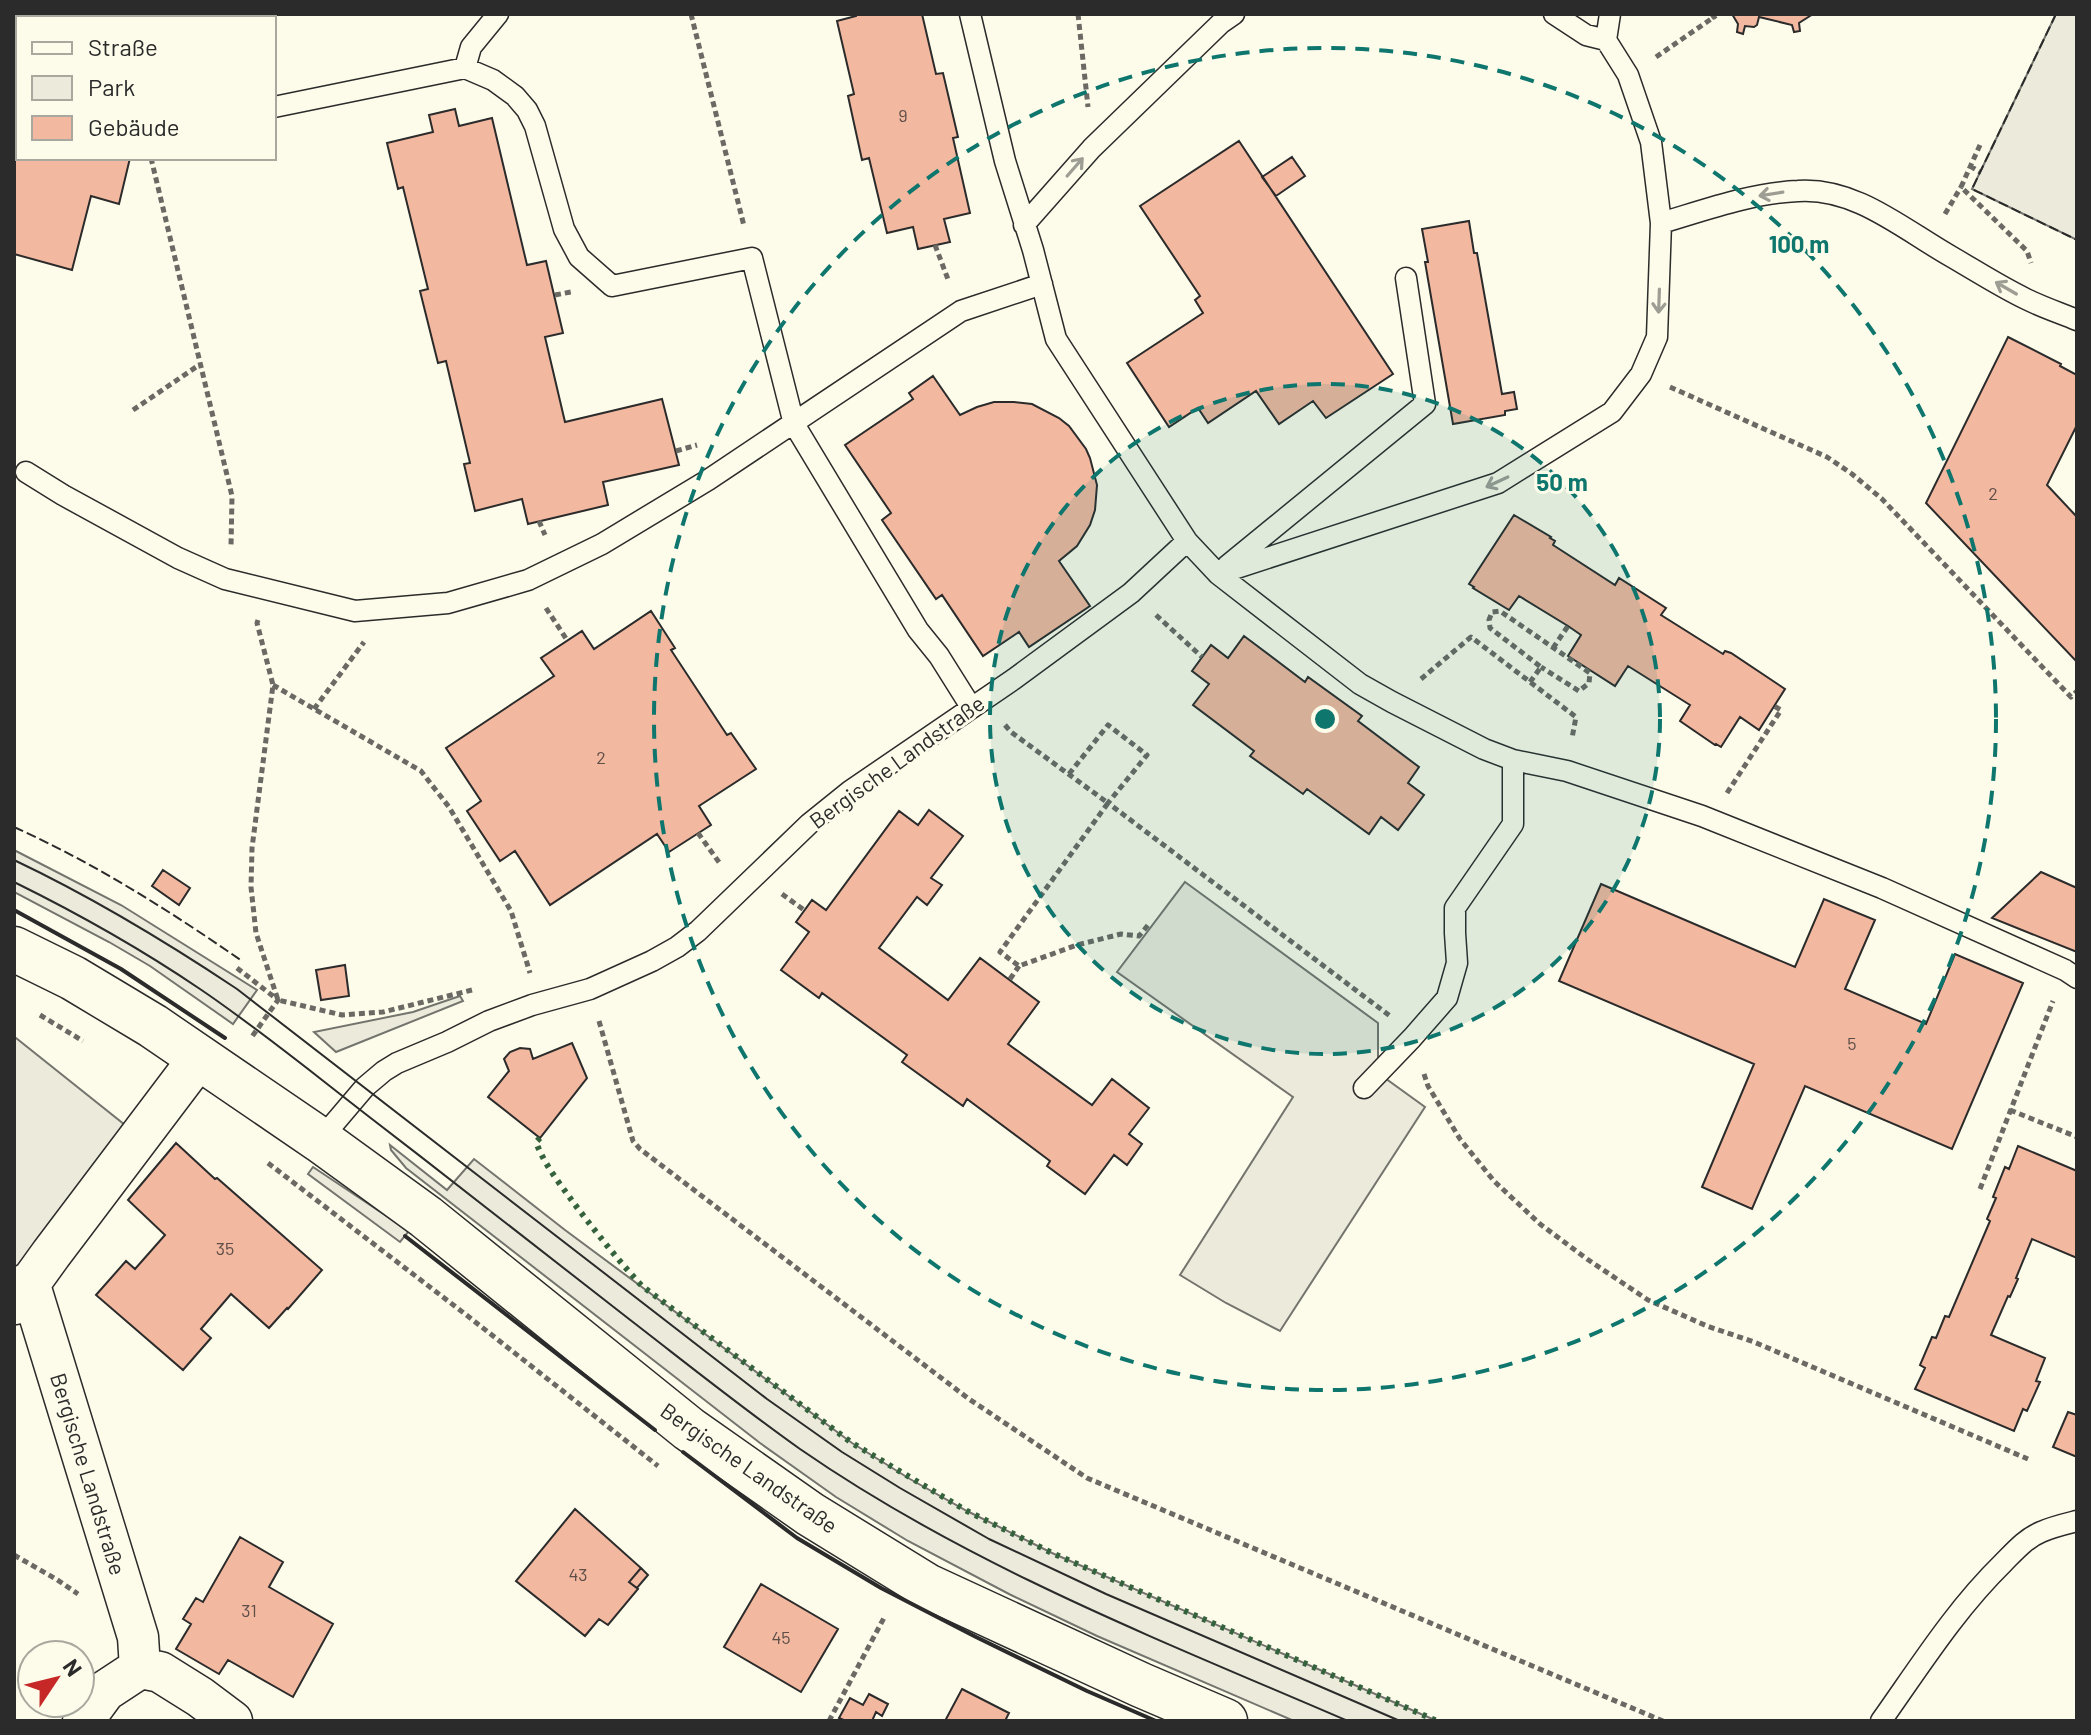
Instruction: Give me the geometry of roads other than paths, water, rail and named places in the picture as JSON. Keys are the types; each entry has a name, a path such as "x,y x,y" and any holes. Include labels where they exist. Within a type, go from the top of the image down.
{"main road":[{"name":"Bergische Landstraße","path":"14,949 73,978 153,1026 320,1140 426,1217 689,1429 810,1514 927,1586 1225,1721"}],"street":[{"name":"Bergische Landstraße","path":"140,1668 138,1637 22,1294 199,1058"},
{"path":"83,1721 105,1691 140,1668 160,1672 232,1721"}],"lane":[{"path":"465,68 471,47 498,14"},
{"path":"970,14 1005,161 1056,339 1187,541 1218,574 1360,684 1484,749 1513,760 1567,771 1709,820 1882,888 2071,974"},
{"path":"1024,225 1092,148 1234,14"},
{"path":"1554,14 1586,35 1606,40"},
{"path":"1218,574 1498,483 1612,412 1641,374 1657,337 1661,223 1651,142 1628,75 1606,40 1610,14"},
{"path":"276,107 465,68 493,80 515,96 527,110 535,126 564,229 579,257 612,286 752,258 794,424 918,630 977,704"},
{"path":"1661,223 1766,195 1800,190 1834,194 1878,212 2026,299 2077,320"},
{"path":"1218,574 1425,404 1406,278"},
{"path":"26,472 178,558 225,579 355,611 448,603 528,580 602,544 708,480 961,311 1042,284"},
{"name":"Bergische Landstraße","path":"320,1140 351,1102 397,1063 489,1021 590,989 677,947 698,931 809,824 850,791 1131,593 1187,541"},
{"path":"1364,1088 1447,998 1457,963 1455,908 1513,824 1513,760"},
{"path":"1881,1721 1926,1653 1994,1571 2039,1532 2077,1521"}],"tram line":[{"path":"14,860 128,920 237,989 767,1399 842,1452 989,1539 1106,1594 1400,1721"},
{"path":"14,882 86,919 222,1004 735,1401 864,1491 998,1565 1067,1598 1348,1721"}]}
